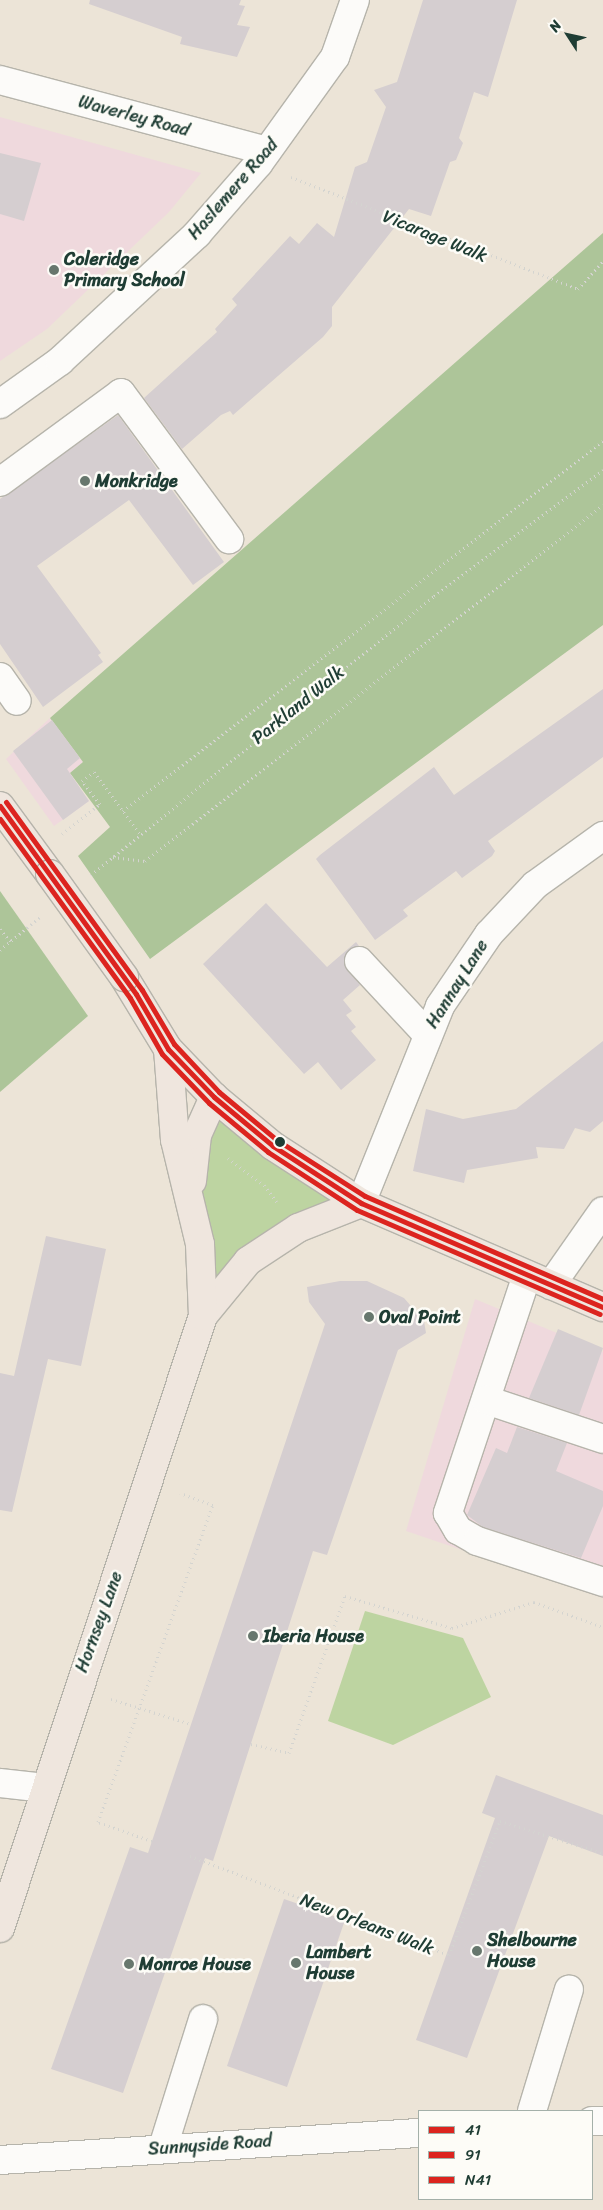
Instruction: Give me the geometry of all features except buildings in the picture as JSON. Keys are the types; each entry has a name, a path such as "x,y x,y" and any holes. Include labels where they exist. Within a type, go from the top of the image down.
{"main road":[{"path":"0,806 124,977 168,1049 214,1096 273,1146 361,1203 603,1307"},
{"name":"Hornsey Lane","path":"168,1049 170,1105 200,1244 203,1316"},
{"name":"Hornsey Lane","path":"190,1200 197,1135 214,1096"},
{"name":"Hornsey Lane","path":"0,1928 76,1688 203,1316 248,1261 298,1228 361,1203"}],"street":[{"name":"Haslemere Road","path":"0,404 60,361 197,234 262,158 335,57 355,0"},
{"name":"Waverley Road","path":"0,80 262,158"},
{"path":"0,482 121,392 229,539"},
{"path":"0,677 17,701"},
{"name":"Hannay Lane","path":"361,1203 426,1033 489,934 535,885 603,836"},
{"path":"359,961 426,1033"},
{"path":"603,1211 539,1280 486,1400 448,1514 458,1530 569,1574 603,1582"},
{"path":"486,1400 603,1439"},
{"path":"0,1783 45,1788"},
{"path":"532,2110 570,1989"},
{"path":"163,2148 203,2019"},
{"name":"Sunnyside Road","path":"0,2160 418,2132"}],"path":[{"name":"Vicarage Walk","path":"262,158 578,289 603,261"},
{"path":"123,811 603,441"},
{"name":"Parkland Walk","path":"83,881 139,833 434,596 603,470"},
{"path":"112,857 145,862 603,505"},
{"path":"56,838 100,804 82,781 94,772 139,833"},
{"path":"0,950 47,911"},
{"path":"0,929 10,941"},
{"path":"197,1135 264,1185 298,1228"},
{"path":"152,1841 98,1822 214,1505"},
{"path":"251,1744 289,1753 345,1596 452,1628 534,1602 603,1627"},
{"path":"76,1688 191,1724"},
{"name":"New Orleans Walk","path":"190,1856 449,1955 500,1820 603,1854"}],"shaded area":[{"name":"Coleridge Primary School","path":"0,117 201,173 169,212 47,329 0,361"},
{"path":"50,718 83,762 70,773 89,801 54,826 6,759"},
{"path":"475,1299 603,1352 603,1598 406,1531"}],"green space":[{"path":"603,233 603,625 150,959 78,856 110,827 70,773 83,762 50,718"},
{"path":"0,891 88,1016 0,1092"},
{"path":"214,1097 361,1203 298,1228 203,1316 197,1135"},
{"path":"365,1611 463,1638 491,1697 393,1745 328,1721"}],"transit line":[{"name":"N41","path":"6,802 142,990 174,1044 219,1092 277,1140 365,1196 603,1299"},
{"name":"41","path":"0,806 136,994 168,1049 214,1097 273,1146 361,1203 603,1307"},
{"name":"91","path":"0,819 130,998 162,1054 209,1103 268,1152 357,1210 600,1314"}],"place":[{"name":"Coleridge Primary School","path":"54,270"},
{"name":"Monkridge","path":"85,481"},
{"name":"Oval Point","path":"369,1317"},
{"name":"Iberia House","path":"253,1636"},
{"name":"Shelbourne House","path":"477,1951"},
{"name":"Lambert House","path":"296,1963"},
{"name":"Monroe House","path":"129,1964"}]}
